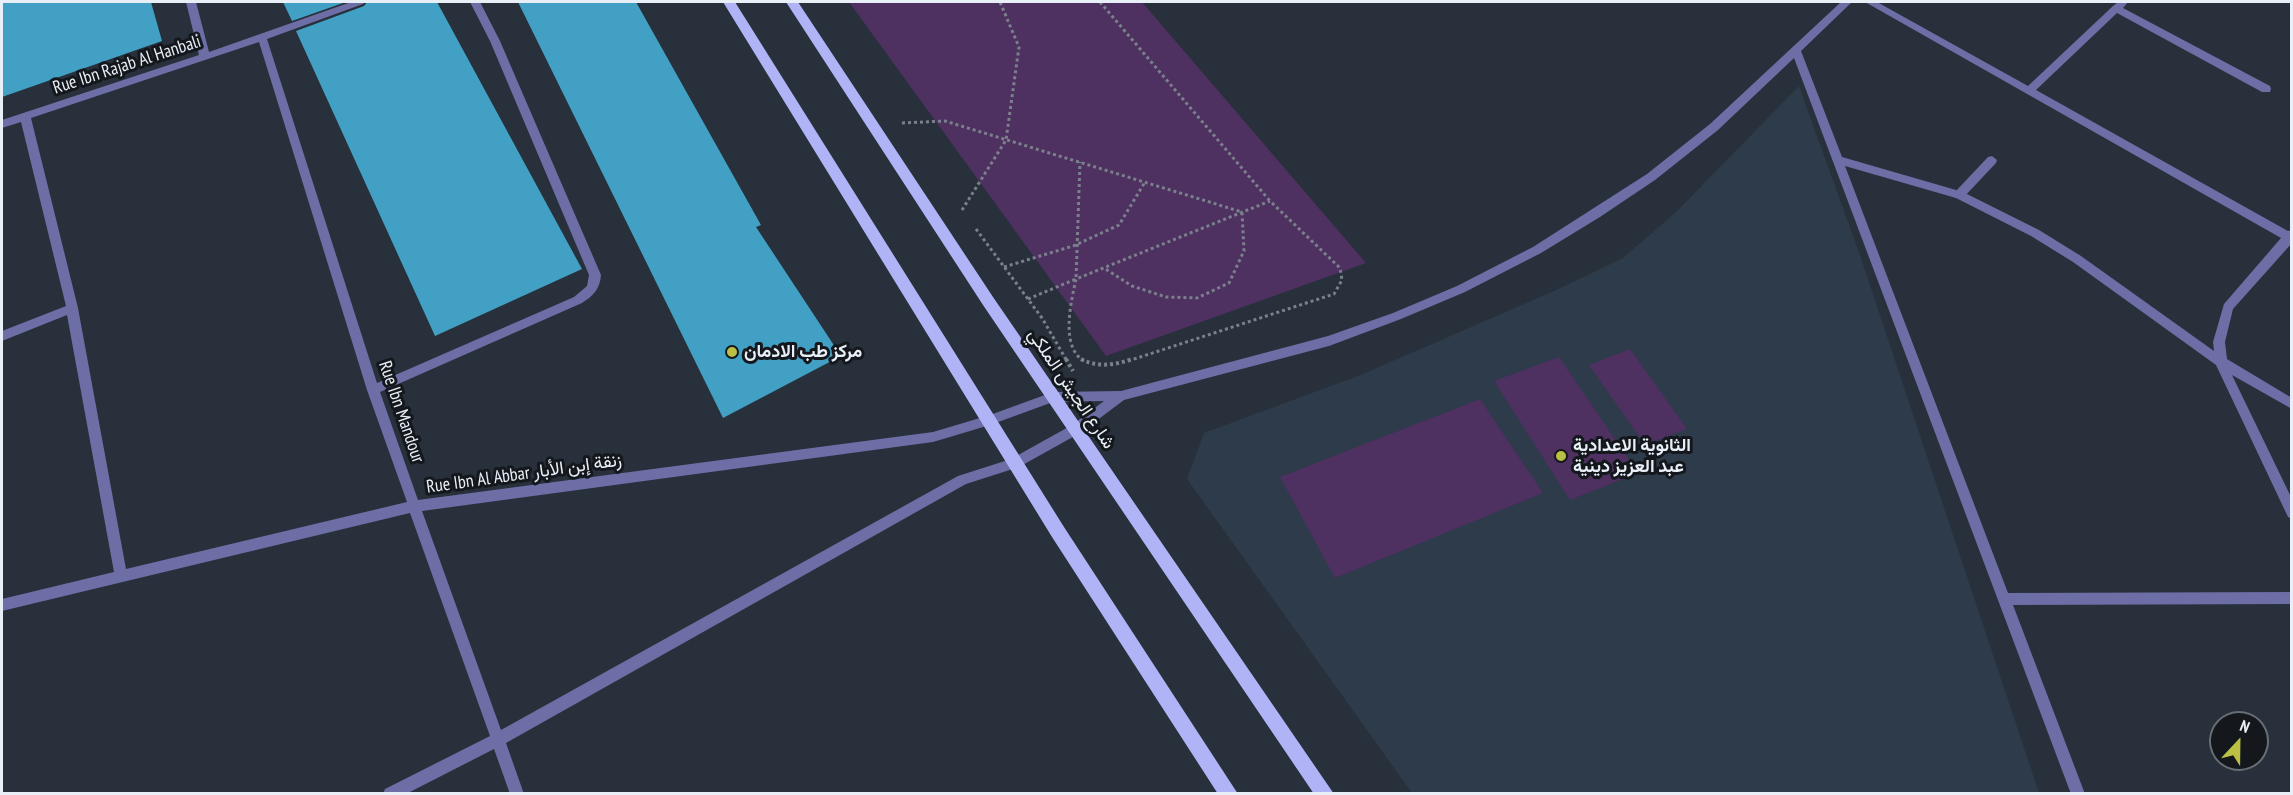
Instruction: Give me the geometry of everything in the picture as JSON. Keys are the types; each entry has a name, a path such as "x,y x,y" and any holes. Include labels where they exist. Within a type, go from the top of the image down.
{"main road":[{"path":"729,2 990,420 1014,463 1229,794"},
{"name":"شارع الجيش الملكي","path":"792,2 871,126 1053,397 1325,794"}],"street":[{"path":"191,2 205,57"},
{"name":"Rue Ibn Rajab Al Hanbali","path":"2,124 205,57 360,2"},
{"path":"373,390 578,300 590,292 595,284 591,264 495,41 475,2"},
{"path":"390,794 497,740 962,480 1014,463 1076,429 1121,396 1329,341 1397,316 1470,284 1557,238 1651,177 1713,127 1847,2"},
{"path":"1870,2 2291,237 2228,307 2219,342 2221,362 2292,513"},
{"path":"2029,91 2120,5 2266,89"},
{"name":"Rue Ibn Mandour","path":"262,37 373,390 517,794"},
{"path":"1796,51 2078,794"},
{"path":"25,116 72,308 121,576"},
{"path":"1837,160 1959,195 2035,233 2077,259 2221,362 2292,404"},
{"path":"1959,195 1992,160"},
{"path":"2,336 72,308"},
{"name":"Rue Ibn Al Abbar زنقة إبن الأبار","path":"2,605 415,506 933,437 990,420 1053,397 1121,396"},
{"path":"2005,599 2292,598"}],"path":[{"path":"962,210 1006,140 1019,47 999,2"},
{"path":"1080,162 1078,244 1076,279 1072,298 1071,345 1077,357 1092,364 1115,365 1334,294 1342,280 1340,268 1270,201 1100,2"},
{"path":"871,126 945,121 1242,212"},
{"path":"1004,267 1078,244 1119,225 1145,182"},
{"path":"1028,299 1270,201"},
{"path":"1104,268 1132,286 1166,297 1197,298 1229,284 1244,251 1242,212"}],"shaded area":[{"path":"849,2 1142,2 1366,263 1106,356"},
{"name":"الثانوية الاعدادية عبد العزيز دينية","path":"1799,86 1861,258 2039,793 1412,793 1187,479 1204,433 1363,374 1556,290 1623,258 1676,212"},
{"path":"1630,349 1687,429 1645,445 1589,365"},
{"path":"1559,357 1638,473 1570,500 1494,381"},
{"path":"1480,399 1543,493 1335,578 1280,477"}],"building":[{"path":"2,2 151,2 162,41 2,97"},
{"path":"283,2 346,2 292,21"},
{"path":"367,2 437,2 582,269 435,336 296,31 364,6"},
{"path":"518,2 636,2 761,225 756,227 841,356 723,418"}],"place":[{"name":"مركز طب الادمان","path":"732,352"},
{"name":"الثانوية الاعدادية عبد العزيز دينية","path":"1561,456"}]}
